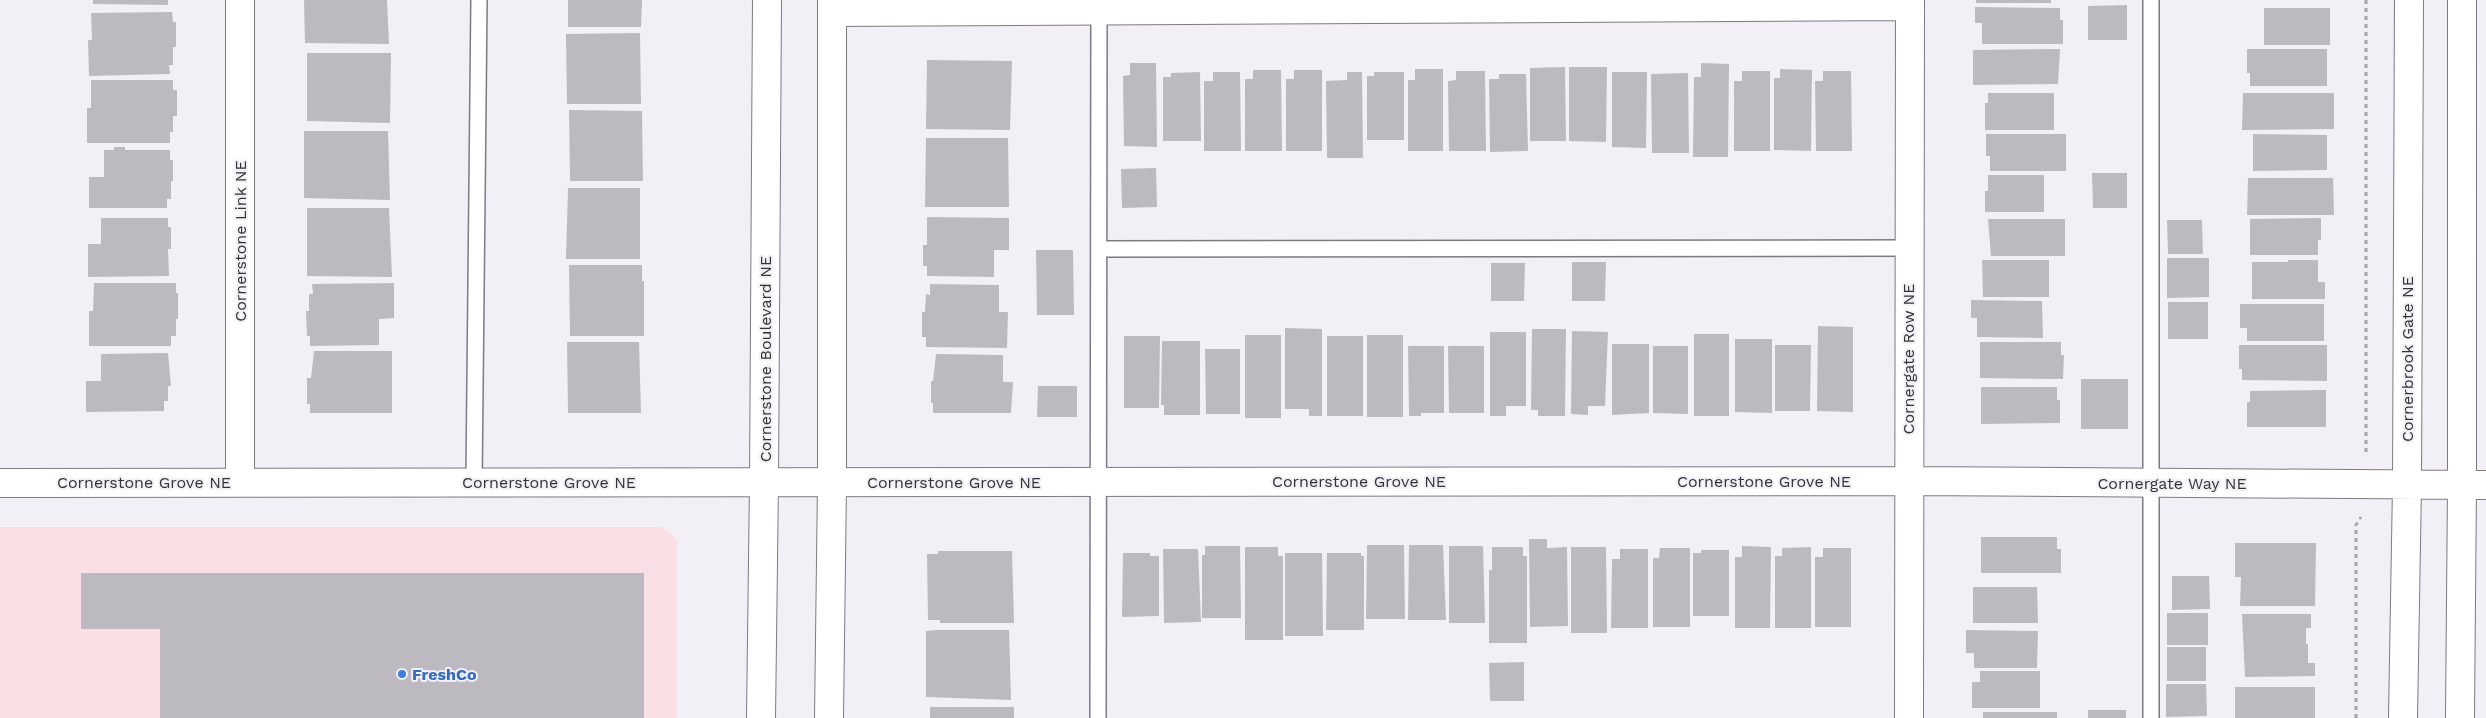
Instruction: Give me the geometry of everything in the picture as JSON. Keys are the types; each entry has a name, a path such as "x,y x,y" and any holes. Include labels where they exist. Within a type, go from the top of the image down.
{"street":[{"name":"Cornerstone Link NE","path":"240,0 240,482"},
{"name":"Cornerstone Boulevard NE","path":"761,718 767,0"},
{"name":"Cornerbrook Gate NE","path":"2403,718 2407,484 2408,0"},
{"path":"2460,718 2474,485 2462,0"},
{"path":"829,718 832,482 832,6 1910,3"},
{"name":"Cornergate Row NE","path":"1909,718 1910,3"},
{"name":"Cornerstone Grove NE","path":"0,482 1908,481"},
{"name":"Cornergate Way NE","path":"1908,481 2474,485"}],"lane":[{"path":"474,482 479,0"},
{"path":"2151,0 2151,718"},
{"path":"1098,718 1099,6"},
{"path":"1099,249 1909,248"}],"path":[{"path":"2356,718 2356,525 2364,512 2366,484 2366,0"}],"shaded area":[{"path":"0,527 663,527 677,539 677,718 0,718"}],"building":[{"path":"93,0 168,0 168,5 93,4"},
{"path":"304,0 387,0 389,44 305,43"},
{"path":"568,0 642,0 641,27 568,27"},
{"path":"1976,0 2051,0 2051,3 1976,3"},
{"path":"2127,5 2127,40 2088,40 2088,6"},
{"path":"1975,7 2060,8 2060,20 2063,20 2063,44 1982,44 1982,23 1975,23"},
{"path":"2264,8 2330,8 2330,45 2264,45"},
{"path":"172,12 173,22 176,22 176,47 173,47 173,65 169,65 170,74 89,76 88,40 92,40 91,13"},
{"path":"640,33 641,104 567,104 566,34"},
{"path":"2060,49 2058,84 1973,85 1973,50"},
{"path":"2247,49 2327,49 2327,86 2250,86 2250,73 2247,73"},
{"path":"307,53 391,53 390,123 307,121"},
{"path":"927,60 1012,61 1010,130 926,129"},
{"path":"1130,63 1156,63 1157,147 1124,146 1123,76 1130,75"},
{"path":"1701,63 1729,64 1728,157 1693,157 1694,77 1701,77"},
{"path":"1565,67 1566,141 1530,141 1530,68"},
{"path":"1569,67 1607,67 1606,142 1569,141"},
{"path":"1415,69 1443,69 1443,151 1408,151 1408,80 1415,80"},
{"path":"1780,69 1812,70 1811,151 1774,150 1774,78 1780,78"},
{"path":"1253,70 1281,70 1282,151 1245,151 1245,79 1253,79"},
{"path":"1294,70 1322,70 1322,151 1286,151 1286,79 1294,79"},
{"path":"1456,71 1485,71 1486,151 1449,151 1448,81 1456,80"},
{"path":"1742,71 1770,71 1770,151 1734,151 1734,81 1742,81"},
{"path":"1823,71 1851,71 1852,151 1816,151 1815,81 1823,81"},
{"path":"1200,72 1201,141 1163,141 1163,77 1171,77 1171,73"},
{"path":"1213,72 1240,72 1241,151 1204,151 1204,81 1213,81"},
{"path":"1347,72 1362,72 1363,158 1327,158 1326,81 1347,80"},
{"path":"1374,72 1404,72 1404,140 1367,140 1367,76 1374,76"},
{"path":"1612,72 1647,72 1646,148 1612,147"},
{"path":"1688,73 1689,153 1652,153 1651,74"},
{"path":"1499,74 1526,74 1528,151 1490,152 1489,79 1499,79"},
{"path":"91,80 173,80 173,90 177,90 177,116 173,116 173,132 170,132 170,143 87,143 87,108 91,108"},
{"path":"1988,93 2054,93 2054,130 1985,130 1985,103 1988,103"},
{"path":"2243,93 2334,93 2334,129 2242,130"},
{"path":"569,110 642,111 643,181 570,181"},
{"path":"304,131 388,131 390,200 304,198"},
{"path":"1986,134 2066,134 2066,171 1990,171 1990,156 1986,156"},
{"path":"2253,134 2327,135 2327,170 2253,171"},
{"path":"926,138 1008,138 1009,207 925,207"},
{"path":"114,147 125,147 125,150 170,150 170,160 173,160 173,181 171,181 171,199 167,199 167,208 89,208 89,177 104,177 104,150 114,150"},
{"path":"1156,168 1157,207 1122,208 1121,169"},
{"path":"2092,173 2127,173 2127,208 2093,208"},
{"path":"1988,175 2044,175 2044,212 1985,212 1985,191 1988,191"},
{"path":"2248,178 2333,178 2334,215 2247,215"},
{"path":"568,188 640,188 640,259 566,259"},
{"path":"307,208 389,208 392,277 307,276"},
{"path":"927,217 1009,218 1009,250 994,250 994,277 927,276 927,266 923,266 923,245 927,245"},
{"path":"101,218 168,218 168,227 171,227 171,249 168,249 169,276 88,277 88,244 101,244"},
{"path":"2321,218 2321,240 2318,240 2318,255 2250,255 2250,219"},
{"path":"1988,219 2065,219 2065,256 1991,256"},
{"path":"2167,220 2202,220 2203,254 2168,254"},
{"path":"1036,250 1073,250 1074,315 1037,315"},
{"path":"2167,258 2209,258 2209,297 2167,298"},
{"path":"1982,260 2049,260 2049,297 1983,297"},
{"path":"2288,260 2318,260 2318,282 2325,282 2325,299 2252,299 2252,262 2288,262"},
{"path":"1572,262 1606,262 1605,301 1572,301"},
{"path":"1491,263 1525,263 1524,301 1491,301"},
{"path":"569,265 642,265 642,281 644,281 644,336 570,336"},
{"path":"94,283 176,283 178,319 176,319 176,336 171,336 171,346 89,346 89,311 93,311"},
{"path":"394,283 394,318 379,319 379,345 310,346 310,336 307,336 306,311 309,311 309,294 313,294 312,284"},
{"path":"930,284 999,285 999,312 1008,312 1007,348 926,347 926,337 922,337 922,312 925,312 926,294 930,295"},
{"path":"1971,300 2042,301 2043,338 1977,337 1977,318 1971,318"},
{"path":"2168,302 2208,302 2208,339 2168,339"},
{"path":"2240,304 2324,304 2324,341 2247,341 2247,328 2240,328"},
{"path":"1818,326 1853,327 1853,412 1817,411"},
{"path":"1285,328 1322,329 1322,416 1309,416 1309,409 1285,409"},
{"path":"1532,329 1566,329 1565,416 1538,416 1538,410 1531,410"},
{"path":"1572,331 1608,332 1605,406 1588,406 1588,415 1571,414"},
{"path":"1490,332 1526,332 1526,406 1506,406 1506,416 1490,416"},
{"path":"1694,334 1729,334 1729,416 1694,416"},
{"path":"1245,335 1281,335 1281,418 1245,418"},
{"path":"1367,335 1403,335 1403,417 1367,417"},
{"path":"1124,336 1160,336 1159,408 1124,408"},
{"path":"1327,336 1363,336 1363,416 1327,416"},
{"path":"1735,339 1772,339 1772,413 1735,412"},
{"path":"1162,341 1200,341 1200,415 1164,415 1164,405 1161,405"},
{"path":"567,342 639,342 641,413 568,413"},
{"path":"1980,342 2061,342 2061,355 2064,355 2063,379 1980,378"},
{"path":"1612,344 1649,344 1649,413 1612,415"},
{"path":"1775,345 1811,345 1810,411 1775,411"},
{"path":"2239,345 2327,345 2327,381 2242,380 2242,369 2239,369"},
{"path":"1408,346 1444,346 1444,413 1421,413 1421,416 1409,416"},
{"path":"1448,346 1484,346 1484,413 1449,413"},
{"path":"1653,346 1688,346 1688,414 1653,413"},
{"path":"1205,349 1240,349 1240,414 1206,414"},
{"path":"314,351 392,351 392,413 310,413 310,404 307,404 307,378 311,378"},
{"path":"168,353 171,386 168,386 168,401 164,401 164,411 86,412 86,381 101,381 101,354"},
{"path":"936,354 1003,355 1003,382 1013,382 1011,413 933,413 931,381 933,381"},
{"path":"2081,379 2128,379 2128,429 2081,429"},
{"path":"1038,386 1077,386 1077,417 1037,417"},
{"path":"1981,387 2057,387 2057,400 2060,400 2060,423 1981,424"},
{"path":"2326,390 2326,427 2247,427 2247,402 2250,402 2250,391"},
{"path":"1981,537 2057,537 2057,549 2061,549 2061,573 1981,573"},
{"path":"1529,539 1547,539 1547,548 1567,547 1568,626 1530,627"},
{"path":"2235,543 2316,543 2315,606 2240,606 2241,577 2235,577"},
{"path":"1367,545 1404,545 1405,619 1366,619"},
{"path":"1409,545 1443,545 1446,620 1408,620"},
{"path":"1205,546 1240,546 1241,618 1202,618 1202,555 1205,555"},
{"path":"1449,546 1483,546 1485,623 1449,623"},
{"path":"1742,546 1771,547 1770,628 1735,628 1735,557 1742,557"},
{"path":"1245,547 1278,547 1278,556 1283,556 1283,640 1245,640"},
{"path":"1492,547 1523,547 1523,556 1527,556 1527,643 1489,643 1489,570 1492,570"},
{"path":"1571,547 1606,547 1607,633 1571,633"},
{"path":"1811,547 1811,628 1775,628 1775,556 1782,556 1782,548"},
{"path":"1660,548 1690,548 1690,627 1653,627 1653,558 1659,558"},
{"path":"1823,548 1851,548 1851,627 1815,627 1815,557 1823,557"},
{"path":"1163,549 1198,549 1201,622 1164,623"},
{"path":"1620,549 1648,549 1648,628 1611,628 1612,559 1620,559"},
{"path":"1701,550 1729,550 1729,616 1693,616 1693,553 1701,553"},
{"path":"938,551 1012,551 1014,623 940,623 940,620 928,620 927,554 938,554"},
{"path":"1123,553 1150,553 1150,556 1159,556 1159,616 1122,617"},
{"path":"1285,553 1322,553 1323,636 1285,636"},
{"path":"1327,553 1361,553 1361,556 1364,556 1364,630 1326,630"},
{"name":"FreshCo","path":"81,573 644,573 644,718 160,718 160,629 81,629"},
{"path":"2172,576 2209,576 2210,609 2172,610"},
{"path":"1973,587 2037,587 2038,623 1973,623"},
{"path":"2167,613 2208,613 2208,645 2167,645"},
{"path":"2242,614 2311,614 2311,628 2306,628 2306,644 2308,644 2308,663 2315,663 2315,676 2245,677"},
{"path":"1009,630 1011,700 926,697 926,631"},
{"path":"1966,630 2038,631 2037,668 1974,668 1974,653 1966,653"},
{"path":"2167,647 2206,647 2206,681 2167,681"},
{"path":"1524,662 1524,701 1490,701 1489,663"},
{"path":"1980,671 2040,671 2040,708 1972,708 1972,682 1980,682"},
{"path":"2166,684 2206,684 2207,716 2166,717"},
{"path":"2235,687 2315,687 2315,718 2235,718"},
{"path":"930,707 1014,707 1014,718 930,718"},
{"path":"2088,710 2126,710 2126,718 2088,718"},
{"path":"1983,712 2057,712 2057,718 1983,718"}],"place":[{"name":"FreshCo","path":"402,674"}]}
